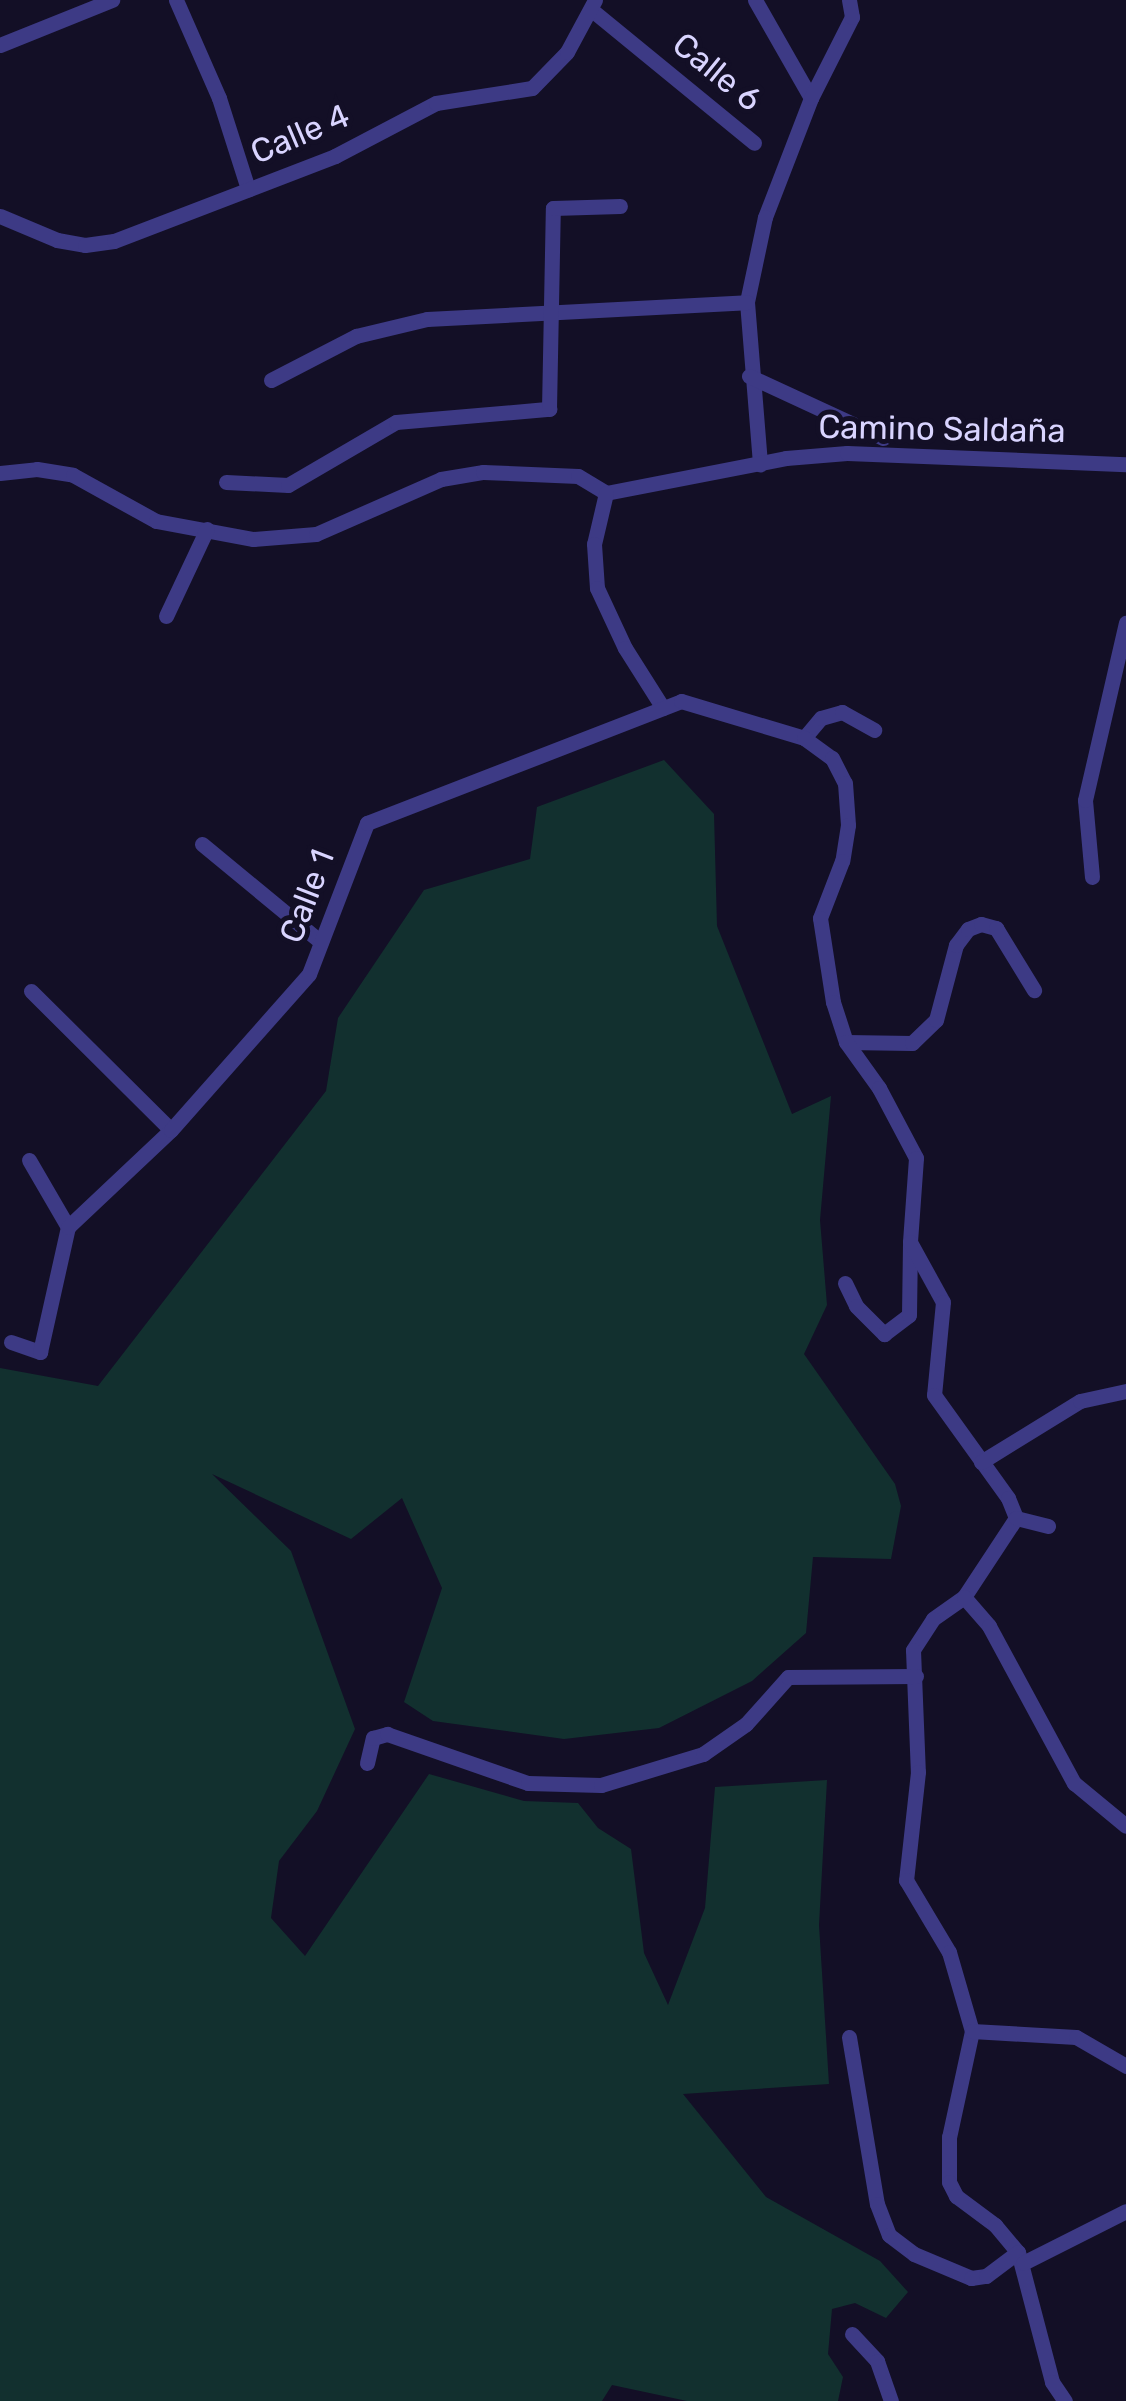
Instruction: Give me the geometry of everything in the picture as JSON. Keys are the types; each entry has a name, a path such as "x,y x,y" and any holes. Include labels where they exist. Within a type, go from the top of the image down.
{"street":[{"path":"0,45 112,0"},
{"path":"176,0 219,98 248,189"},
{"path":"755,0 811,98"},
{"path":"760,464 749,376 747,302 765,217 811,98 852,17 849,0"},
{"name":"Calle 4","path":"0,216 57,240 85,245 114,241 335,156 436,103 532,88 567,52 594,5"},
{"name":"Calle 6","path":"594,5 754,142"},
{"path":"226,482 288,485 396,422 549,409 553,208 620,206"},
{"path":"271,380 374,332 427,319 747,302"},
{"path":"749,376 883,439"},
{"name":"Camino Saldaña","path":"606,494 760,464 847,453 1126,464"},
{"path":"0,473 37,470 73,475 156,521 253,539 316,534 441,479 483,472 578,476 606,494 594,544 597,588 625,648 663,708 681,701 804,738 832,758 844,783 848,825 842,861 820,918 833,1002 846,1042 916,1158 909,1316 884,1334 856,1306 845,1282"},
{"path":"166,616 207,529"},
{"path":"1092,877 1084,800 1126,622"},
{"name":"Calle 1","path":"68,1227 171,1130 309,974 367,823 663,708"},
{"path":"804,738 821,718 842,712 874,730"},
{"path":"202,844 321,942"},
{"path":"846,1042 912,1043 936,1020 956,945 968,928 981,924 995,928 1034,990"},
{"path":"31,991 171,1130"},
{"path":"11,1342 40,1352 68,1227 29,1160"},
{"path":"910,1242 943,1302 934,1395 1016,1518 1048,1526"},
{"path":"981,1462 1080,1401 1126,1391"},
{"path":"1016,1518 964,1598 933,1619 913,1650 918,1772 906,1880 949,1952 972,2031 949,2138 949,2182 956,2196 994,2225 1020,2258 1028,2306 1052,2382 1065,2401"},
{"path":"964,1598 989,1626 1074,1783 1126,1826"},
{"path":"367,1762 373,1738 387,1733 528,1783 602,1785 703,1754 746,1724 788,1677 916,1676"},
{"path":"972,2031 1076,2037 1126,2066"},
{"path":"849,2037 877,2204 889,2235 914,2254 971,2278 986,2276 1126,2211"},
{"path":"852,2334 877,2361 891,2401"}],"green space":[{"path":"664,760 714,814 717,926 792,1114 831,1096 820,1220 827,1305 804,1354 895,1484 901,1506 891,1559 813,1557 806,1633 752,1681 659,1728 564,1739 433,1721 404,1702 442,1588 402,1498 351,1539 212,1474 291,1551 355,1729 317,1811 279,1861 271,1918 305,1956 429,1774 524,1801 578,1803 598,1828 631,1849 644,1953 668,2005 705,1908 715,1787 827,1780 819,1925 829,2084 683,2094 766,2197 880,2261 908,2292 886,2318 855,2303 832,2309 828,2354 843,2377 838,2401 687,2401 612,2385 602,2401 0,2401 0,1368 98,1386 326,1091 338,1018 424,890 530,859 537,807"}]}
